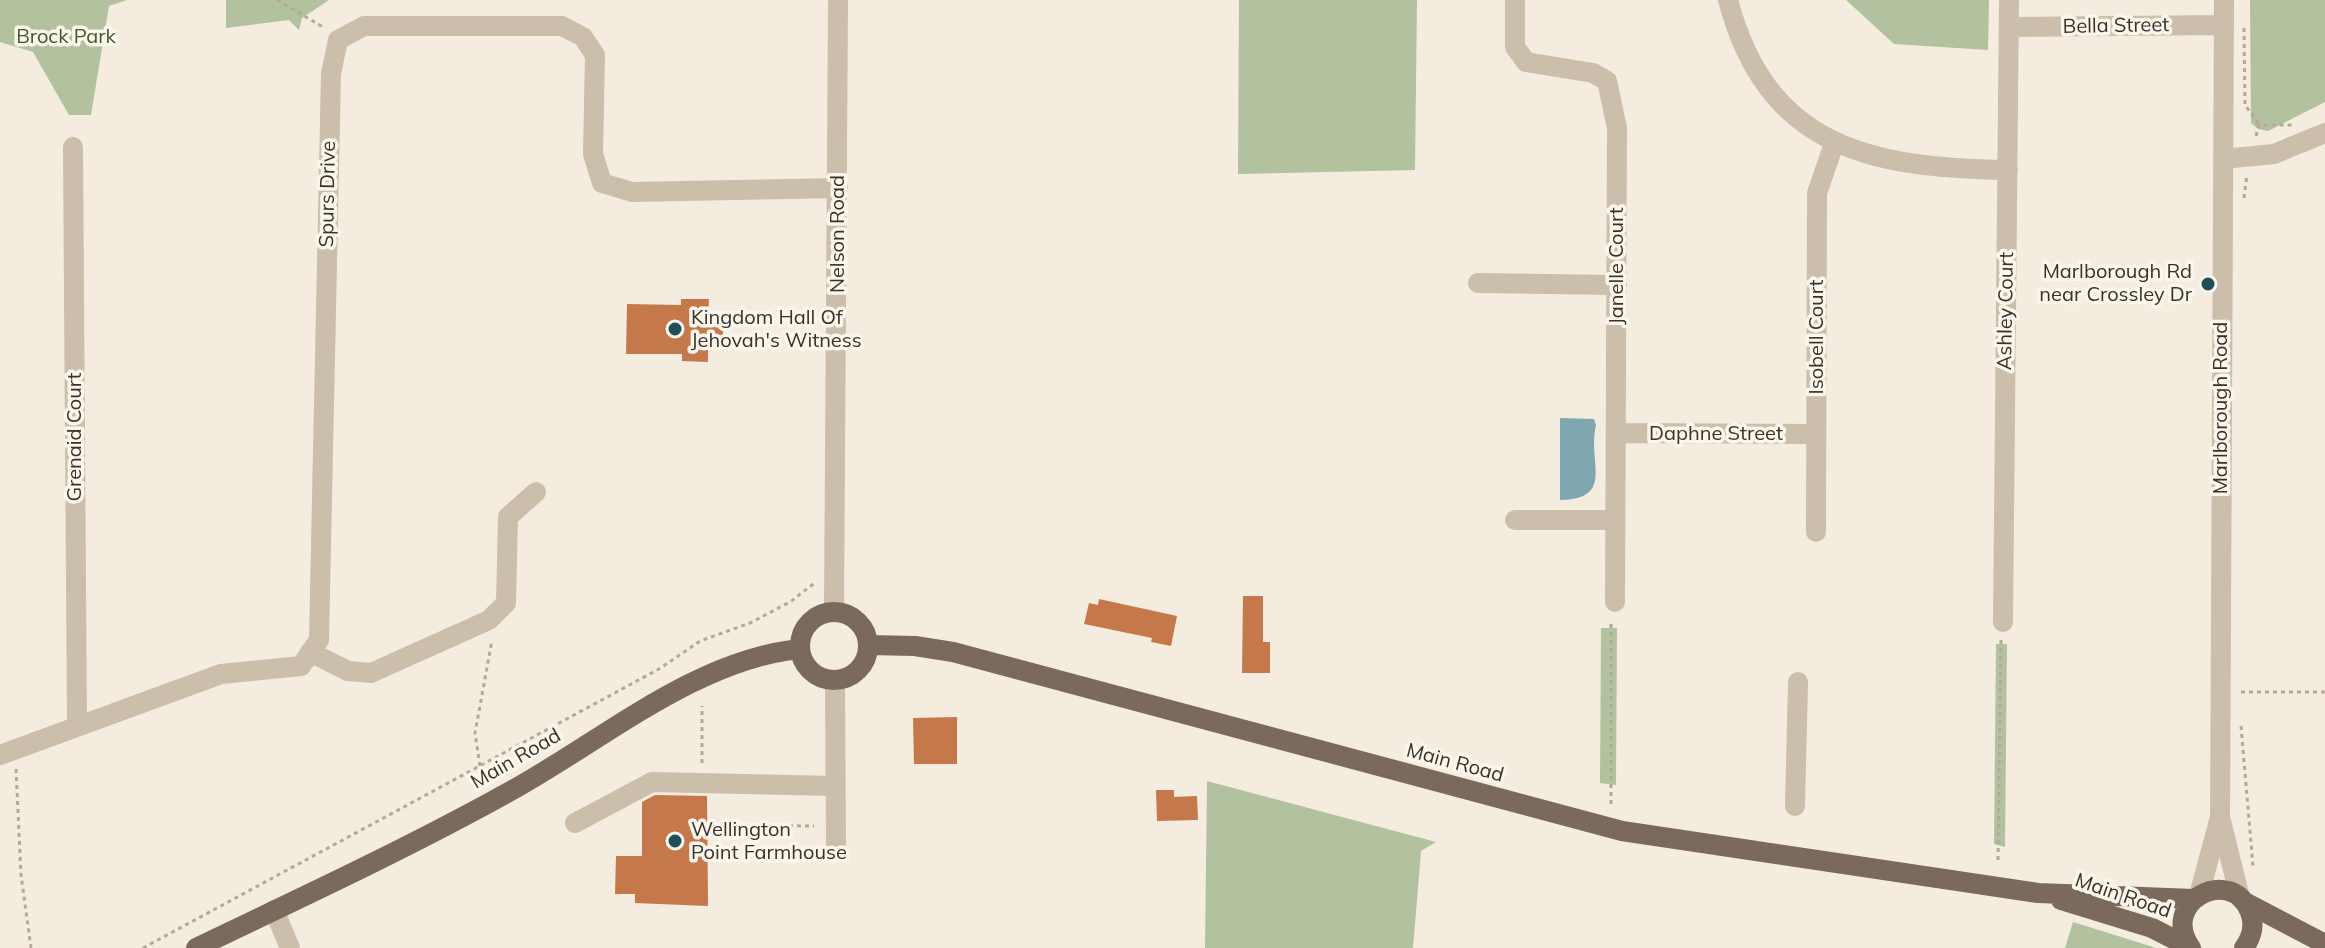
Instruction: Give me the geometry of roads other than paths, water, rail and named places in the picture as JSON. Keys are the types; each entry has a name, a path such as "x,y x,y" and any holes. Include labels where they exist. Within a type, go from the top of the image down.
{"main road":[{"path":"834,612 844,613 861,625 868,645 862,665 855,674 835,681 815,675 802,659 800,649 801,638 813,619 834,612"},
{"name":"Main Road","path":"868,645 915,646 953,652 1622,831 2038,893 2197,897 2220,890 2242,900"},
{"name":"Main Road","path":"196,948 507,794 693,683 740,661 800,649"},
{"name":"Main Road","path":"2038,893 2152,928 2191,948"},
{"path":"2191,948 2183,922 2197,897"},
{"path":"2242,900 2325,944"},
{"path":"2242,900 2253,925 2244,948"},
{"name":"Main Road","path":"211,948 266,914"}],"street":[{"name":"Nelson Road","path":"834,612 838,0"},
{"name":"Janelle Court","path":"1515,0 1515,47 1526,62 1593,73 1607,81 1617,128 1615,602"},
{"path":"1728,0 1742,48 1763,82 1786,109 1834,144 1876,157 1938,169 2008,170"},
{"name":"Ashley Court","path":"2003,622 2009,0"},
{"name":"Marlborough Road","path":"2197,897 2220,817 2230,692 2224,0"},
{"name":"Bella Street","path":"2009,27 2223,25"},
{"name":"Spurs Drive","path":"310,652 319,640 331,74 338,40 364,26 562,26 583,37 595,55 593,154 602,183 632,192 838,188"},
{"path":"2223,159 2274,154 2325,133"},
{"name":"Isobell Court","path":"1816,532 1817,193 1834,144"},
{"name":"Grenaid Court","path":"73,147 77,727"},
{"path":"1478,283 1617,285"},
{"name":"Daphne Street","path":"1616,433 1816,434"},
{"path":"8,752 221,674 301,666 310,652 348,671 371,673 489,620 506,603 508,517 536,492"},
{"path":"1515,520 1615,520"},
{"path":"835,681 836,843"},
{"path":"1795,806 1798,682"},
{"path":"575,823 652,782 835,786"},
{"name":"Marlborough Road","path":"2220,817 2242,900"},
{"path":"266,914 290,948"}],"water":[{"path":"1560,418 1594,419 1596,476 1594,486 1588,493 1560,500"}],"place":[{"name":"Marlborough Rd near Crossley Dr","path":"2208,284"},
{"name":"Kingdom Hall Of Jehovah's Witness","path":"675,329"},
{"name":"Wellington Point Farmhouse","path":"675,841"}],"park label":[{"name":"Brock Park","path":"66,37"}]}
